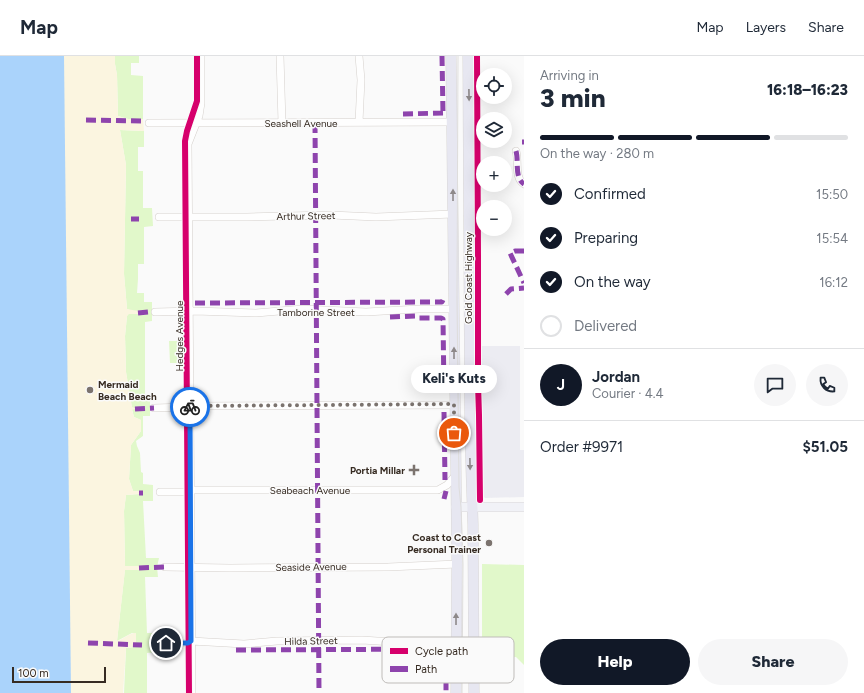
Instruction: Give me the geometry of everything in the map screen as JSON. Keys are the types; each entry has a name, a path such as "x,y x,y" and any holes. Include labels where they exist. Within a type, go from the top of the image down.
{"highway":[{"name":"Gold Coast Highway","path":"451,56 457,564 456,637"},
{"name":"Gold Coast Highway","path":"468,56 469,383 473,637"},
{"path":"455,487 471,486"},
{"name":"Gold Coast Highway","path":"474,683 474,693"}],"main road":[{"path":"456,507 524,507"}],"street":[{"name":"Hedges Avenue","path":"192,693 188,144 196,124 201,103 201,56"},
{"path":"280,56 282,123"},
{"path":"359,122 361,80 360,56"},
{"name":"Seashell Avenue","path":"150,123 452,122"},
{"path":"516,151 518,176 520,182 524,184"},
{"name":"Arthur Street","path":"158,217 331,215 376,217 453,214"},
{"name":"Tamborine Street","path":"155,312 189,311 256,313 303,309 366,312 406,309 454,309"},
{"path":"154,408 190,406 454,404"},
{"name":"Seabeach Avenue","path":"160,492 188,492 190,490 438,490 448,485 455,476"},
{"name":"Seaside Avenue","path":"165,567 388,567 457,564"},
{"name":"Hilda Street","path":"166,643 188,643 191,641 244,644 277,641 347,640 382,642"}],"shaded area":[{"path":"480,346 520,346 520,450 524,450 524,497 485,498 481,494"}],"green space":[{"path":"115,56 139,56 139,63 131,63 131,75 143,76 143,119 128,119 118,116"},
{"path":"120,130 144,131 144,147 138,147 138,171 143,171 143,208 152,208 153,226 144,227 144,264 138,264 137,293 144,293 144,302 152,302 152,321 145,322 145,397 150,397 150,416 143,416 143,436 136,441 140,453 143,484 153,485 153,501 143,501 146,558 159,558 157,567 158,577 145,577 147,633 157,633 159,652 147,653 147,693 124,693 126,648 142,646 136,643 136,634 132,633 117,641 125,569 138,570 139,566 125,566 124,511 126,495 139,494 133,491 129,479 131,445 141,431 141,420 134,417 132,409 135,408 132,408 126,372 125,336 127,316 128,314 138,313 127,309 124,274 126,165"},
{"path":"169,341 180,341 180,363 170,363"},
{"path":"482,564 524,565 524,665 516,657 514,657 514,637 482,637"}],"sand":[{"name":"Mermaid Beach Beach","path":"47,56 115,56 118,116 128,119 143,119 144,131 120,130 126,165 124,274 127,309 138,311 138,314 129,314 127,316 125,336 126,372 132,407 135,408 132,410 134,417 141,420 141,431 131,445 129,479 133,491 139,491 139,494 126,495 124,511 125,566 139,566 139,570 125,570 117,641 136,633 136,643 142,643 142,646 126,648 123,693 58,693"}],"water":[{"path":"0,56 64,56 71,693 0,693"}],"tram line":[{"path":"458,56 457,296 459,487 463,564 462,637"},
{"path":"462,683 462,693"}],"marked path":[{"path":"442,56 443,114"},
{"path":"403,114 443,113"},
{"path":"86,120 143,121"},
{"path":"315,123 319,693"},
{"path":"516,151 518,174 519,178 524,184"},
{"path":"131,219 139,219"},
{"path":"524,251 515,251 510,253 524,283"},
{"path":"506,294 511,289 524,288"},
{"path":"195,303 442,302 443,300"},
{"path":"138,313 148,312"},
{"path":"390,317 415,316 419,318 443,319 444,392"},
{"path":"135,409 154,408"},
{"path":"444,412 445,480"},
{"path":"444,499 446,491"},
{"path":"139,568 165,567"},
{"path":"88,643 142,645"},
{"path":"236,650 382,649"},
{"path":"446,683 446,693"}],"cycle path":[{"path":"189,693 185,141 197,101 197,56"},
{"path":"477,56 478,384 480,500"}],"way so far":[{"path":"190,407 454,404 454,433"}],"place":[{"name":"Mermaid Beach Beach","path":"90,390"},
{"name":"Keli's Kuts","path":"454,433"},
{"name":"Portia Millar","path":"414,470"},
{"name":"Coast to Coast Personal Trainer","path":"489,543"}],"route":[{"path":"166,643 188,643 191,641 190,407"}]}
